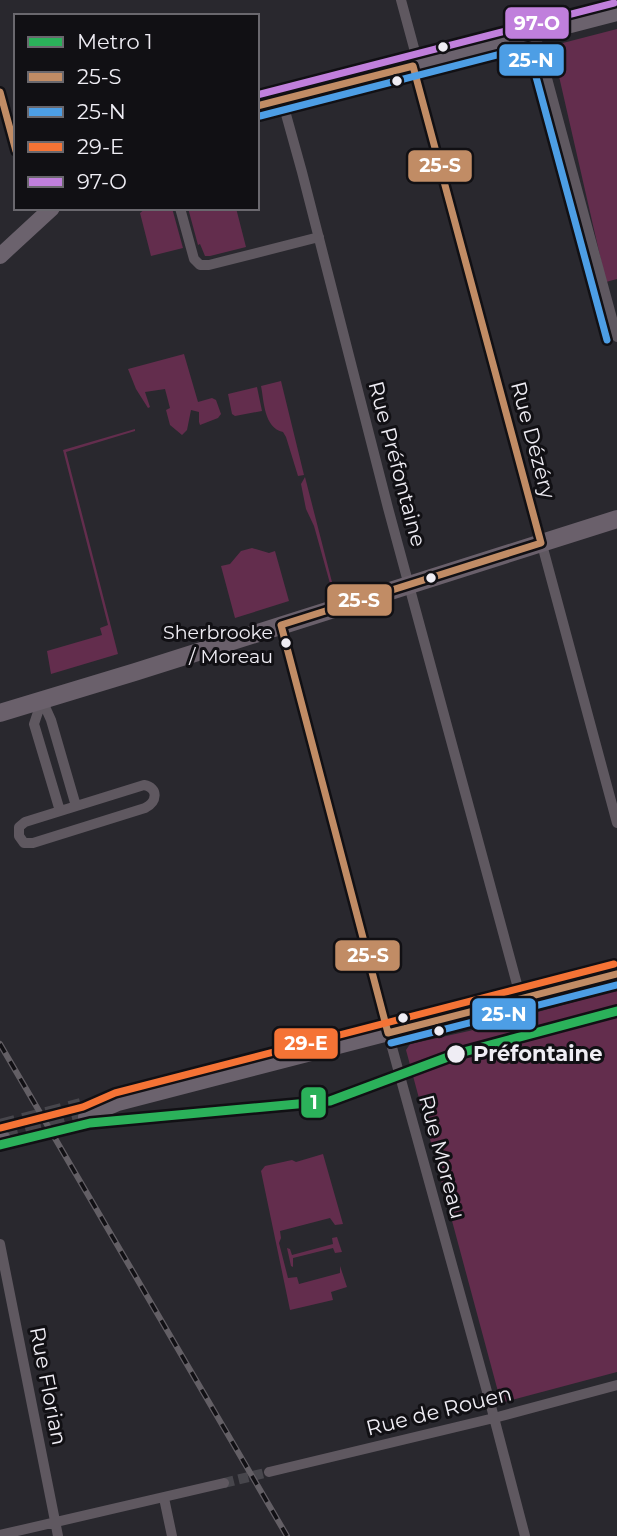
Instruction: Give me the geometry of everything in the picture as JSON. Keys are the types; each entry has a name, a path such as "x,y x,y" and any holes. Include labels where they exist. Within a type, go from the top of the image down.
{"main road":[{"path":"0,712 617,519"}],"street":[{"name":"Rue Dézéry","path":"401,0 414,48 413,66 617,823"},
{"path":"259,106 617,13"},
{"path":"535,34 617,337"},
{"path":"0,92 14,144"},
{"name":"Rue Préfontaine","path":"282,100 388,508 521,999"},
{"path":"0,256 48,210"},
{"path":"181,210 194,259 200,265 319,237"},
{"name":"Rue Moreau","path":"281,625 388,1033 525,1536"},
{"path":"42,700 51,720 76,806"},
{"path":"42,700 34,724 60,811"},
{"path":"144,785 152,789 155,798 154,802 145,808 33,843 24,843 21,840 18,831 22,824 76,806 144,785"},
{"path":"84,1112 617,974"},
{"name":"Rue Florian","path":"0,1244 58,1536"},
{"name":"Rue de Rouen","path":"269,1472 494,1418 617,1385"},
{"path":"0,1535 224,1483"},
{"path":"164,1498 172,1536"}],"shaded area":[{"path":"617,29 617,279 606,282 553,50 555,45"},
{"path":"144,210 173,210 183,248 151,256 140,213"},
{"path":"189,210 237,210 246,247 205,256 200,244 198,245"},
{"path":"184,354 198,402 212,398 216,400 221,414 218,418 200,425 199,412 191,410 187,430 182,435 170,425 166,410 170,408 165,389 145,392 150,407 148,408 128,369"},
{"path":"281,381 304,475 298,476 286,437 268,420 264,406 261,386"},
{"path":"257,387 262,411 235,416 232,414 228,394"},
{"path":"135,429 66,452 118,654 51,674 47,651 102,635 100,628 108,625 63,450"},
{"path":"305,477 333,586 331,587 314,526 306,509 301,484"},
{"path":"252,548 269,553 275,551 289,601 235,618 221,566 230,564 241,551"},
{"path":"617,990 617,1372 504,1402 500,1399 406,1050 410,1044 469,1031"},
{"path":"323,1154 343,1224 335,1225 330,1218 280,1231 279,1243 288,1278 297,1277 299,1284 340,1273 340,1266 347,1287 331,1292 333,1300 290,1310 261,1171 265,1166 292,1160 296,1162"},
{"path":"337,1237 342,1252 335,1253 333,1248 293,1258 293,1267 291,1266 287,1248 292,1255 333,1244 332,1238"}],"tunnel":[{"path":"0,1127 81,1106"},
{"path":"3,1139 86,1117"},
{"path":"224,1483 269,1472"}],"railway":[{"path":"0,1044 287,1536"}],"metro line":[{"name":"1","path":"0,1145 90,1123 330,1101 456,1054 617,1011"}],"transit line":[{"name":"97-O","path":"259,94 614,3"},
{"name":"25-N","path":"260,116 528,47 607,340"},
{"name":"25-S","path":"259,105 413,66 541,543 281,625 388,1033 617,974"},
{"name":"25-S","path":"0,92 14,144"},
{"name":"29-E","path":"0,1128 83,1107 115,1093 614,964"},
{"name":"25-N","path":"391,1043 617,985"}],"place":[{"name":"Sherbrooke / Moreau","path":"286,643"},
{"name":"Préfontaine","path":"456,1054"}]}
